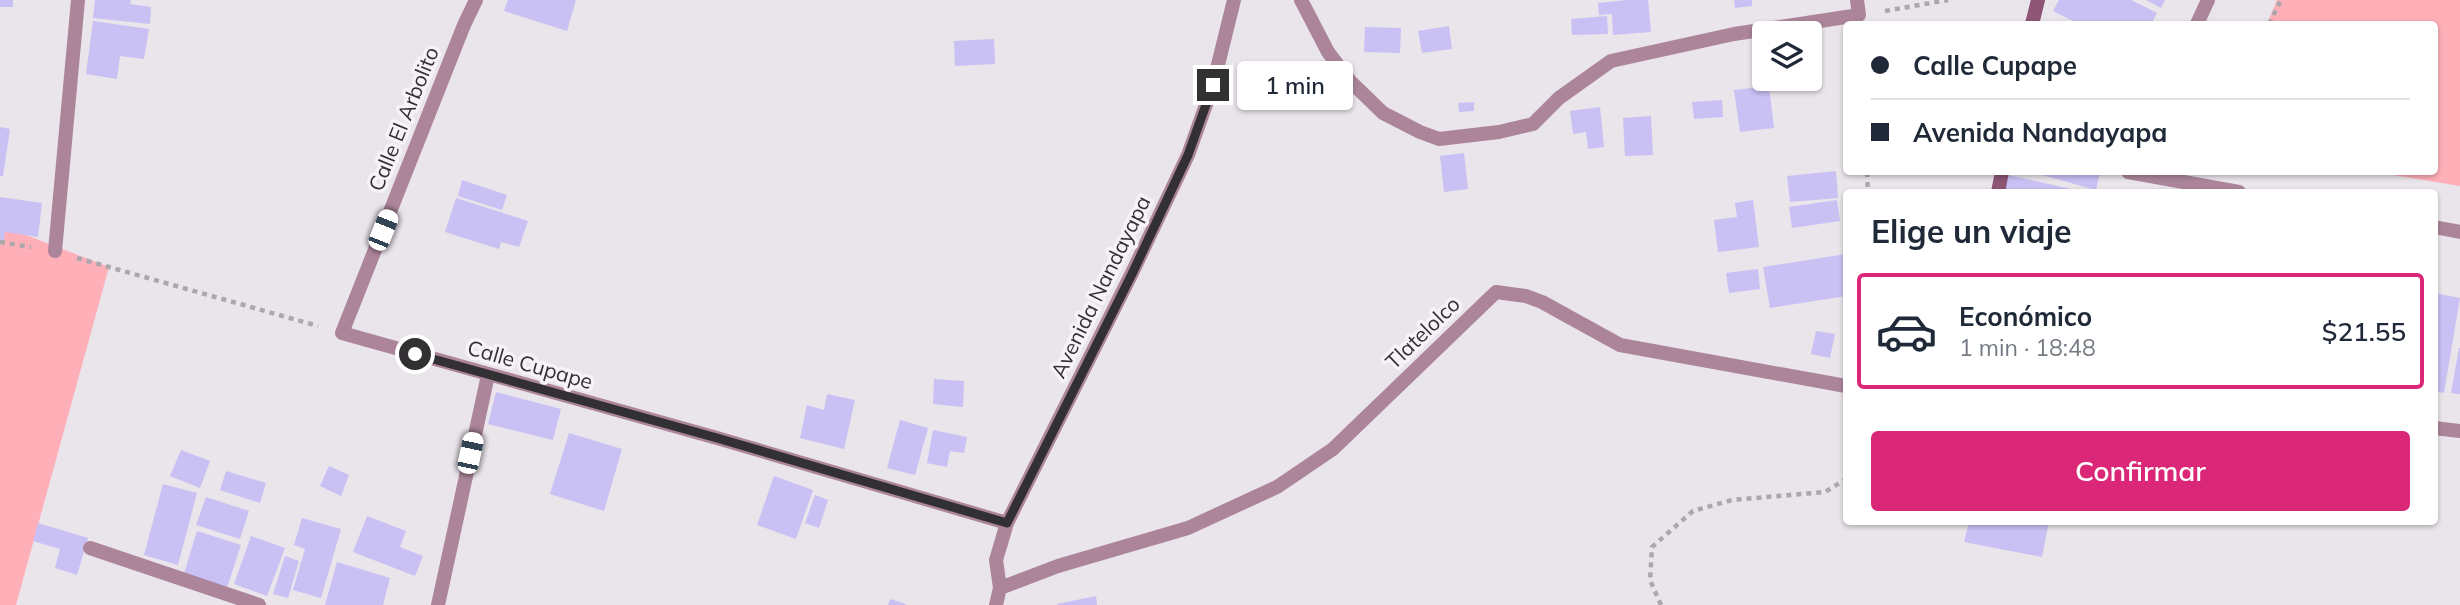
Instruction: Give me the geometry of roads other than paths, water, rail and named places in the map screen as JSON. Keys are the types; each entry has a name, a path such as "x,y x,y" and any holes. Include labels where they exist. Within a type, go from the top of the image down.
{"street":[{"path":"55,251 78,0"},
{"name":"Calle El Arbolito","path":"342,333 476,0"},
{"name":"Avenida Nandayapa","path":"996,605 1000,588 996,560 1007,523 1132,274 1188,155 1213,85 1234,0"},
{"path":"1301,0 1328,52 1350,81 1383,113 1439,139 1499,132 1534,124 1559,98 1611,61 1858,8"},
{"path":"2033,21 2038,0"},
{"path":"2198,21 2208,0"},
{"path":"2146,175 2222,189"},
{"path":"2438,228 2460,232"},
{"name":"Tlatelolco","path":"1000,588 1058,566 1188,528 1278,487 1333,449 1496,292 1527,296 1542,302 1620,345 1843,385"},
{"name":"Calle Cupape","path":"342,333 1007,523"},
{"path":"438,605 488,375"},
{"path":"2438,428 2460,431"},
{"path":"90,548 259,605"}]}
